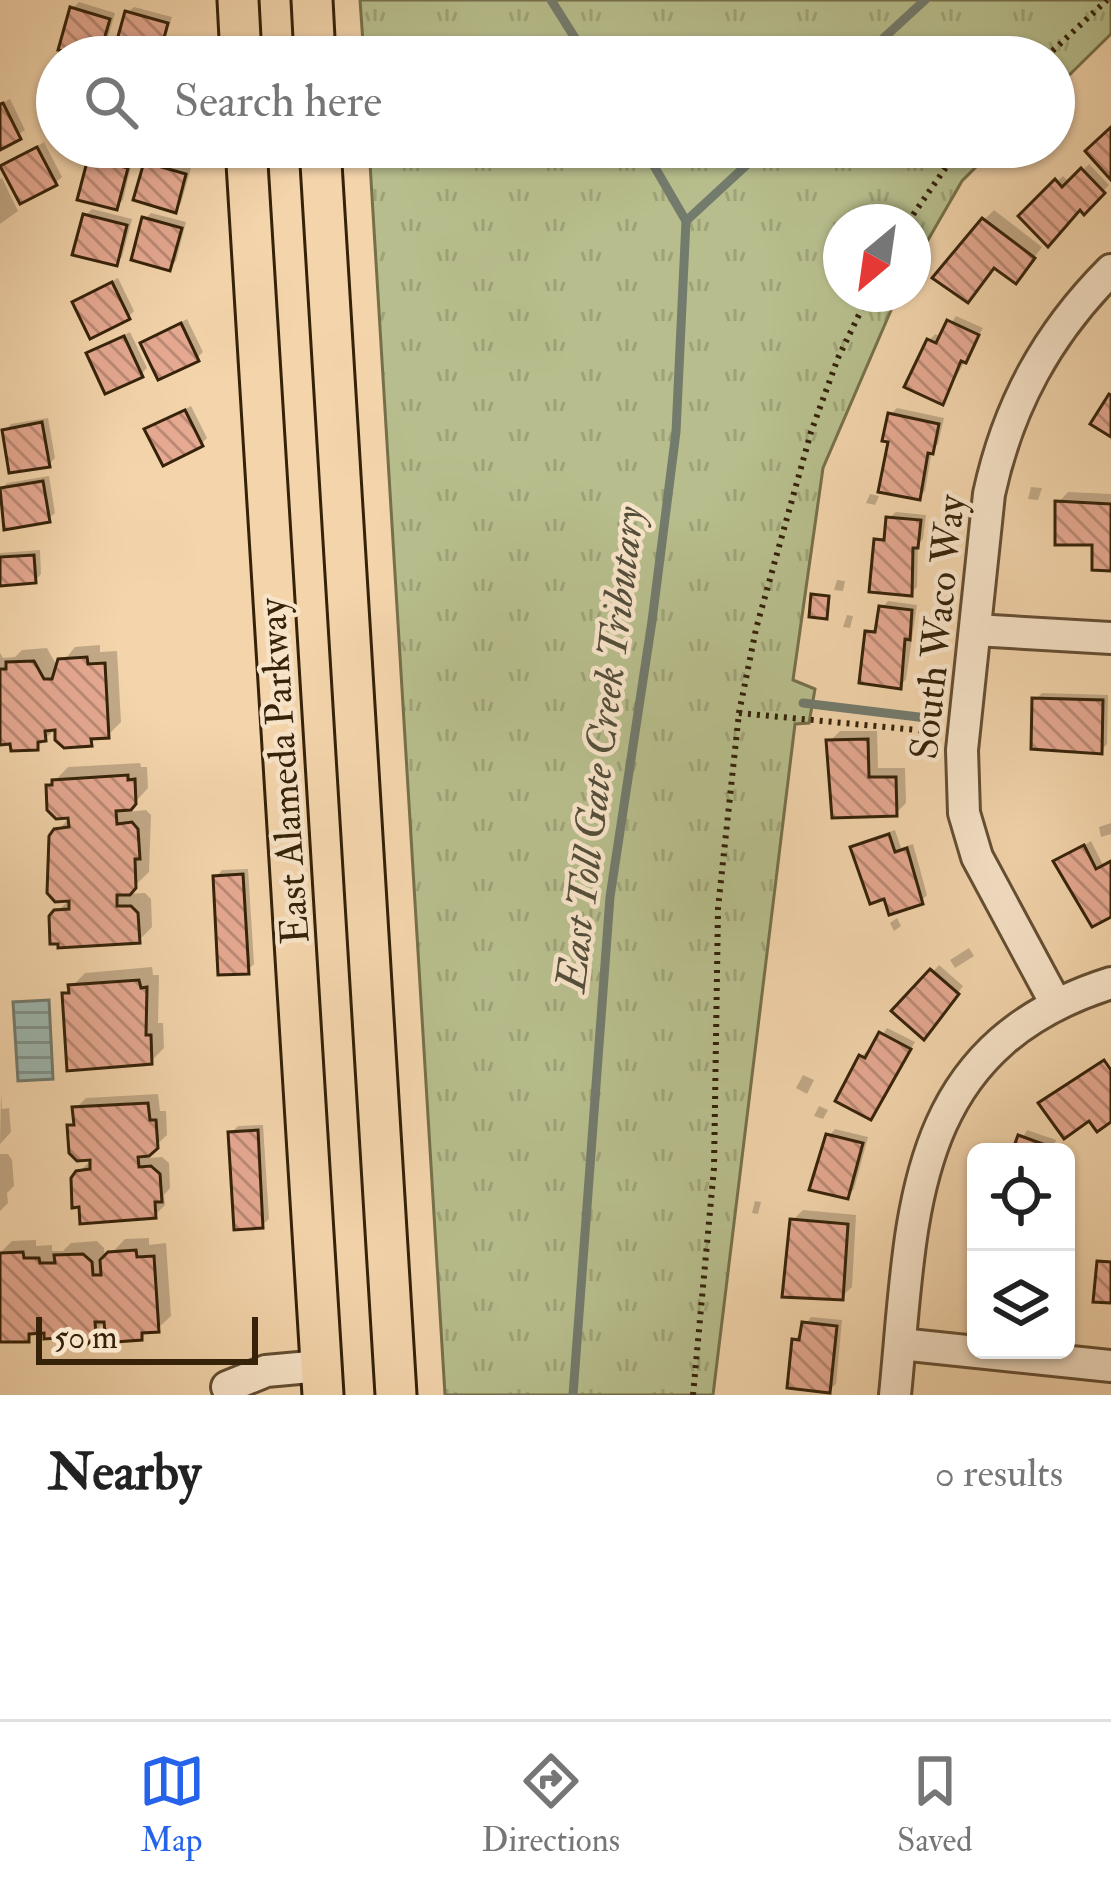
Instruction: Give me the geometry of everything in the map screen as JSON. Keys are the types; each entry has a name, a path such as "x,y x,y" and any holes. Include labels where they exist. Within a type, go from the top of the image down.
{"main road":[{"path":"238,0 240,36"},
{"path":"311,0 314,36"},
{"name":"East Alameda Parkway","path":"247,168 322,1381"},
{"name":"East Alameda Parkway","path":"321,168 396,1395"}],"street":[{"name":"South Waco Way","path":"1056,1004 977,857 964,812 962,750 989,494 998,455 1018,399 1046,346 1111,270"},
{"path":"975,630 1111,638"},
{"path":"895,1395 913,1217 935,1134 956,1096 1013,1033 1056,1004 1111,983"},
{"path":"900,1344 1111,1366"},
{"path":"243,1395 227,1387 266,1371 322,1381"}],"path":[{"path":"1068,36 1107,0"},
{"path":"920,204 945,168"},
{"path":"693,1395 714,1168 718,908 739,713 761,609 811,432 861,312"},
{"path":"739,713 942,732"}],"green space":[{"path":"360,0 1111,0 1111,34 1075,69 1075,36 363,36"},
{"path":"370,168 975,168 962,181 931,235 931,204 823,204 823,312 890,312 823,468 793,680 815,689 809,723 795,724 713,1395 445,1395"}],"water":[{"path":"49,1000 53,1079 18,1081 13,1002"}],"building":[{"path":"70,7 110,19 105,36 62,36"},
{"path":"125,11 168,23 165,36 118,36"},
{"path":"0,104 21,139 0,150"},
{"path":"1111,127 1111,180 1085,151"},
{"path":"36,148 36,168 48,168 57,185 20,204 0,166"},
{"path":"85,168 128,168 117,210 77,200"},
{"path":"142,168 186,174 176,213 133,200"},
{"path":"1081,168 1105,193 1084,215 1080,210 1048,247 1018,216 1055,179 1062,187"},
{"path":"83,214 127,225 117,266 72,255"},
{"path":"142,217 182,228 170,271 131,260"},
{"path":"982,218 1035,258 1016,284 994,268 968,303 932,278"},
{"path":"112,282 130,319 90,339 72,302"},
{"path":"947,320 979,335 966,363 961,361 943,405 904,387 927,339 936,343"},
{"path":"181,323 199,361 158,380 140,343"},
{"path":"124,336 143,377 105,394 86,353"},
{"path":"1111,395 1111,437 1090,424"},
{"path":"185,410 203,446 163,466 144,429"},
{"path":"888,413 939,424 933,454 928,453 920,500 878,492 888,442 882,441"},
{"path":"42,422 50,467 9,473 2,430"},
{"path":"43,481 50,522 4,530 0,488"},
{"path":"1055,501 1111,504 1111,571 1092,570 1092,545 1055,545"},
{"path":"886,517 921,520 918,548 913,548 912,596 869,592 874,539 884,540"},
{"path":"34,555 36,583 0,586 0,557"},
{"path":"811,594 829,596 827,619 809,617"},
{"path":"879,606 912,610 901,689 859,683 865,631 875,632"},
{"path":"87,657 88,664 105,663 109,738 91,739 92,746 64,748 55,740 55,730 45,731 46,741 38,742 38,750 11,751 10,744 0,745 0,669 6,669 6,662 34,661 44,679 52,679 58,659"},
{"path":"1032,698 1103,700 1102,754 1031,749"},
{"path":"868,739 869,777 896,777 897,816 832,818 826,740"},
{"path":"128,775 128,780 135,779 136,804 131,810 116,811 117,824 132,822 138,829 140,859 135,859 136,888 130,895 117,895 117,906 131,906 138,913 140,943 58,948 50,944 49,916 54,910 69,909 69,901 55,902 47,893 49,836 54,829 69,827 68,818 56,819 47,810 46,785 52,785 52,780"},
{"path":"889,834 895,852 907,848 923,904 889,915 884,899 870,904 850,847"},
{"path":"1084,845 1096,869 1111,861 1111,917 1092,927 1053,861"},
{"path":"243,874 249,974 218,975 213,876"},
{"path":"930,969 959,994 924,1040 891,1011"},
{"path":"139,980 141,988 147,987 146,1035 151,1035 152,1064 67,1071 62,993 69,993 68,985"},
{"path":"879,1032 911,1049 871,1120 835,1101 859,1055 865,1058"},
{"path":"1104,1060 1111,1070 1111,1122 1097,1132 1089,1121 1064,1139 1038,1103"},
{"path":"148,1103 150,1120 156,1120 158,1148 149,1156 138,1157 139,1167 151,1166 160,1174 162,1202 155,1202 156,1218 80,1224 79,1207 72,1208 71,1178 76,1171 90,1169 90,1160 77,1161 69,1153 67,1125 74,1125 72,1107"},
{"path":"258,1130 263,1228 234,1230 228,1132"},
{"path":"826,1134 863,1143 848,1199 809,1190"},
{"path":"1018,1135 1040,1143 1015,1143"},
{"path":"790,1219 848,1224 843,1300 782,1297"},
{"path":"136,1250 137,1257 154,1256 159,1332 142,1333 142,1340 115,1342 105,1334 104,1322 95,1322 96,1334 88,1344 60,1346 59,1338 44,1339 44,1333 29,1334 29,1342 0,1342 0,1253 23,1252 24,1258 39,1258 40,1263 55,1263 54,1255 83,1254 92,1262 93,1275 101,1275 100,1260 108,1252"},
{"path":"1097,1261 1111,1262 1111,1303 1093,1302"},
{"path":"802,1322 837,1326 830,1393 787,1388 792,1339 799,1340"}],"waterway":[{"path":"551,0 574,36"},
{"name":"East Toll Gate Creek Tributary","path":"886,36 925,0"},
{"path":"655,168 686,221"},
{"name":"East Toll Gate Creek Tributary","path":"573,1395 610,897 676,432 686,221 743,168"},
{"path":"803,703 935,719"}]}
